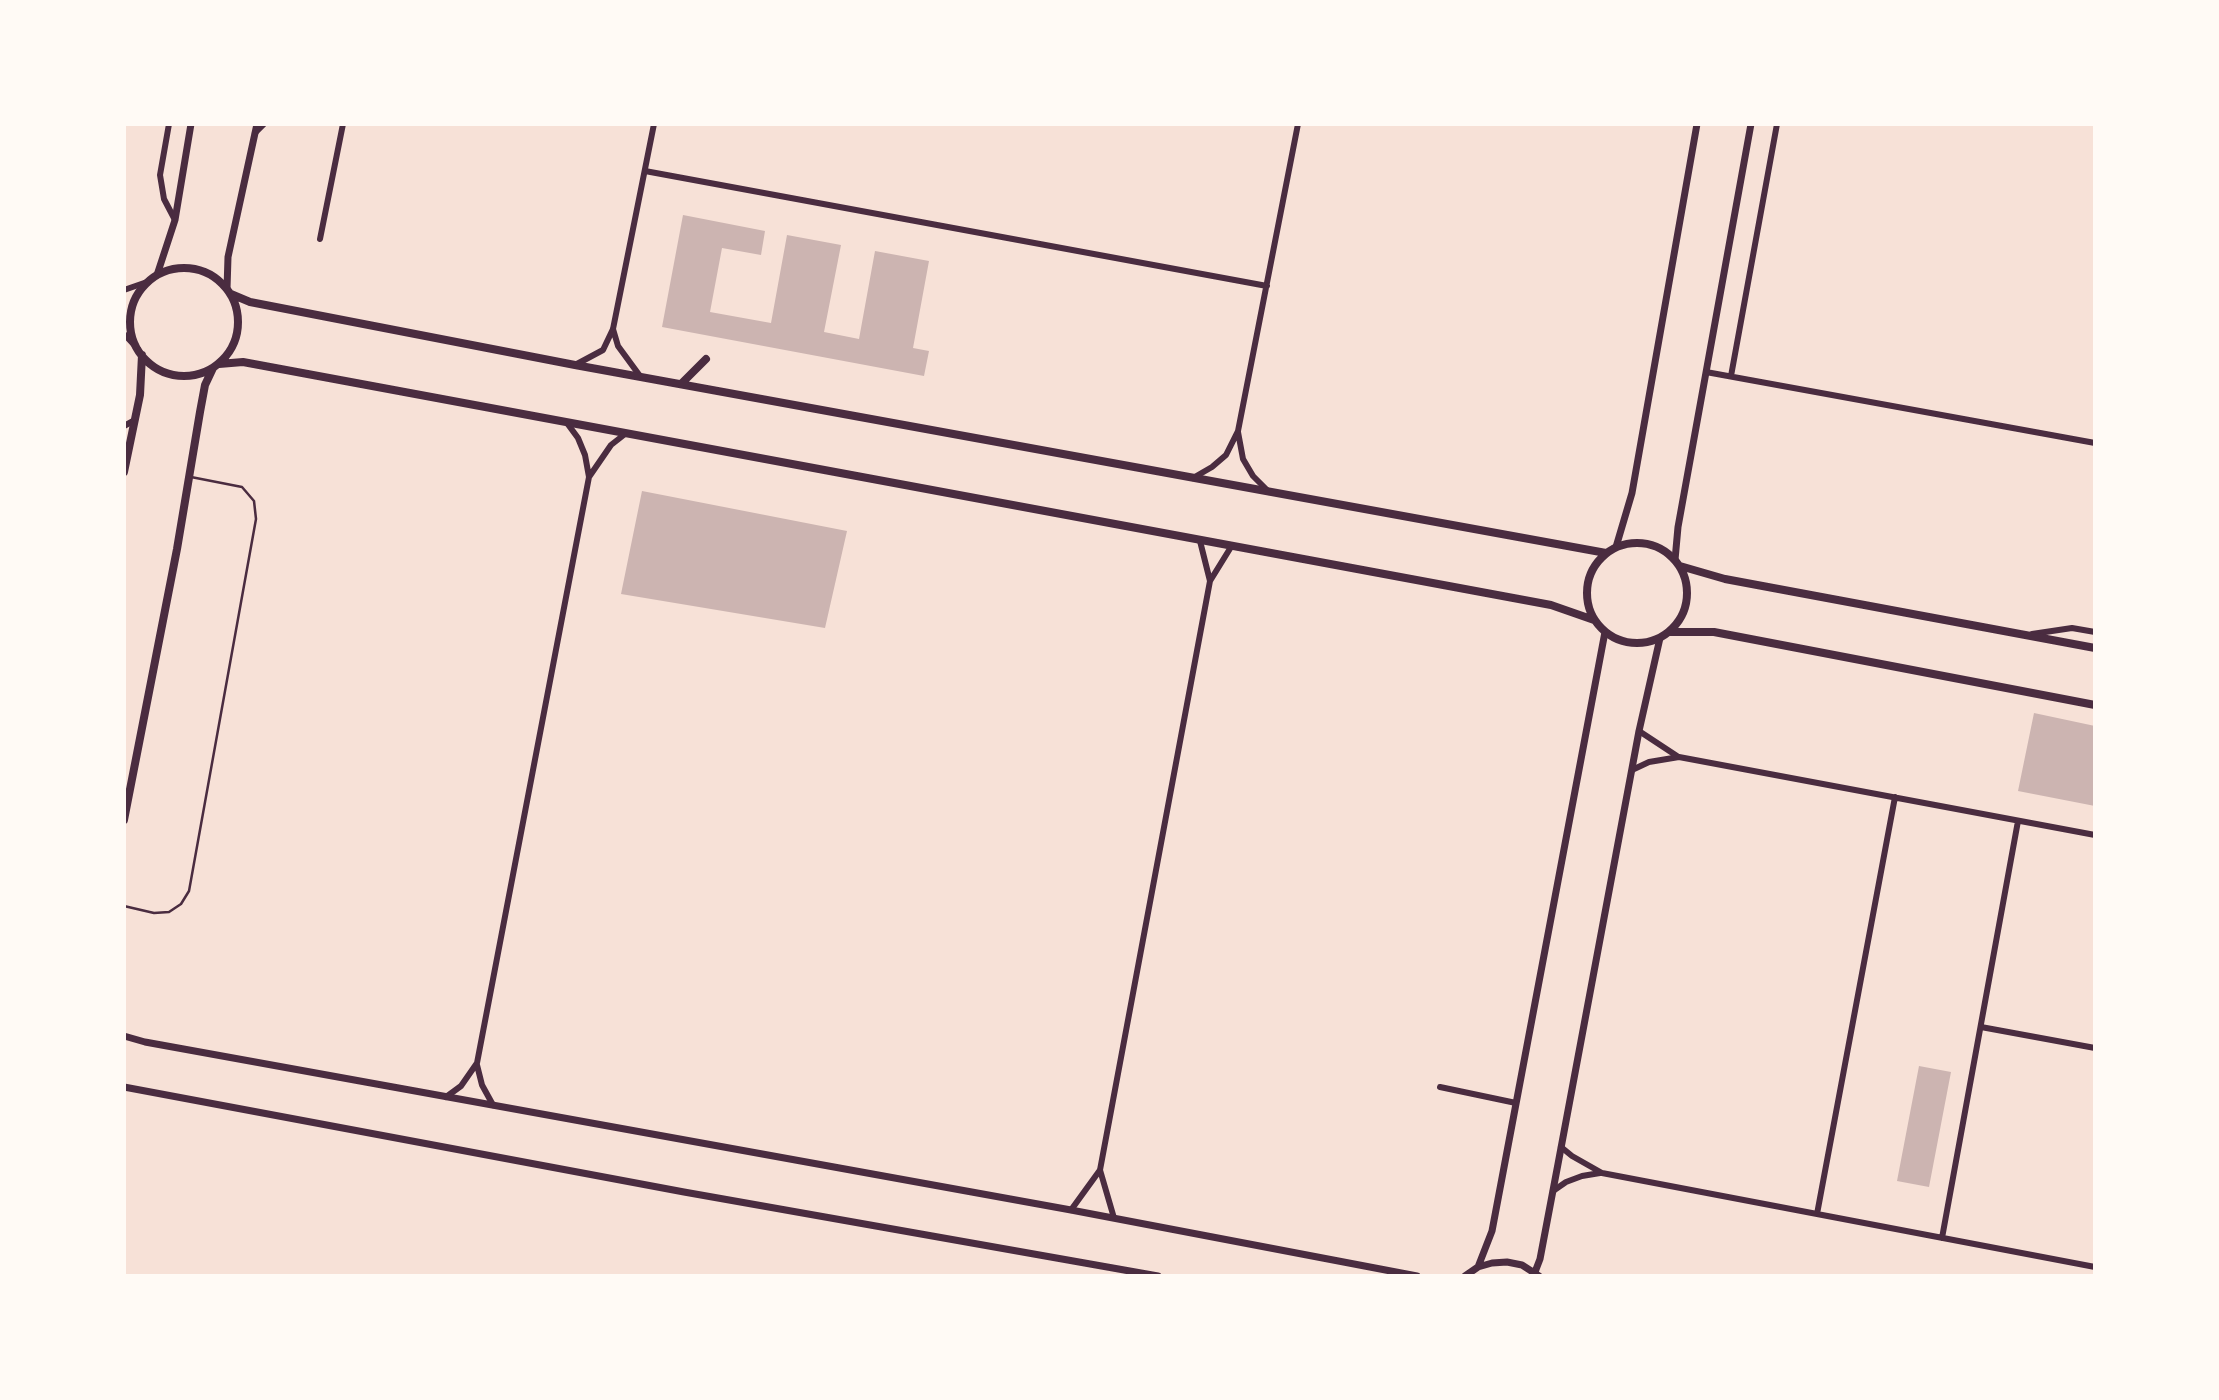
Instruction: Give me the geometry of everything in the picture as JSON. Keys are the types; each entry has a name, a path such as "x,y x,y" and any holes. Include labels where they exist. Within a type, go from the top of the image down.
{"main road":[{"path":"1594,620 1551,605 243,362 216,366 188,376 175,375 151,365 140,352 132,336 132,307 147,282 157,275 169,270 195,269 207,273 229,291 250,302 575,365 1606,553"},
{"path":"124,820 177,549 203,393 216,366 229,353 237,331 237,308 229,291"},
{"path":"124,472 140,395 140,352"},
{"path":"681,384 706,359"},
{"path":"1677,563 1687,585 1688,599 1684,612 1669,632 1660,638 1633,643 1618,640 1605,632 1594,620 1587,603 1587,584 1593,567 1616,547 1644,543 1657,547 1677,563 1725,579 2095,648"},
{"path":"1669,632 1714,632 2095,705"}],"street":[{"path":"169,124 160,175 164,199 175,220"},
{"path":"157,275 175,220 191,124"},
{"path":"229,291 228,257 256,129 264,124"},
{"path":"320,239 343,124"},
{"path":"575,365 603,350 613,330 654,124"},
{"path":"1191,479 1226,455 1238,430 1298,124"},
{"path":"1616,547 1632,493 1697,124"},
{"path":"1677,563 1706,372 1751,124"},
{"path":"1731,376 1777,124"},
{"path":"645,171 1267,286"},
{"path":"124,290 147,282"},
{"path":"613,330 618,346 640,376"},
{"path":"124,334 140,352"},
{"path":"1706,372 2095,443"},
{"path":"124,426 135,420"},
{"path":"493,1105 482,1085 477,1063 589,477 578,438 567,423"},
{"path":"1238,430 1243,459 1253,476 1269,493"},
{"path":"589,477 611,445 625,434"},
{"path":"1200,541 1210,581"},
{"path":"1072,1210 1100,1170 1210,581 1231,547"},
{"path":"2023,634 2072,628 2095,632"},
{"path":"1478,1267 1492,1231 1605,632"},
{"path":"1465,1276 1478,1267 1507,1262 1522,1265 1537,1274 1639,731 1660,638"},
{"path":"1639,731 1679,757"},
{"path":"1632,770 1649,762 1679,757 2095,835"},
{"path":"1817,1214 1895,797"},
{"path":"1942,1238 2018,821"},
{"path":"1981,1027 2095,1048"},
{"path":"124,1036 1417,1276"},
{"path":"446,1097 461,1086 477,1063"},
{"path":"124,1087 684,1192 1158,1276"},
{"path":"1440,1087 1516,1103"},
{"path":"1561,1147 1602,1173 2095,1267"},
{"path":"1100,1170 1114,1218"},
{"path":"1553,1191 1582,1176 1602,1173"}],"lane":[{"path":"124,906 169,912 181,904 189,891 256,519 254,501 242,487 188,476"}],"building":[{"path":"683,215 765,231 761,255 722,248 710,312 771,323 787,235 841,245 824,332 859,339 875,251 929,261 913,348 929,351 924,376 662,327"},
{"path":"642,491 847,531 825,628 621,594"},
{"path":"2034,713 2095,726 2095,806 2018,791"},
{"path":"1919,1066 1951,1072 1929,1187 1897,1181"}]}
